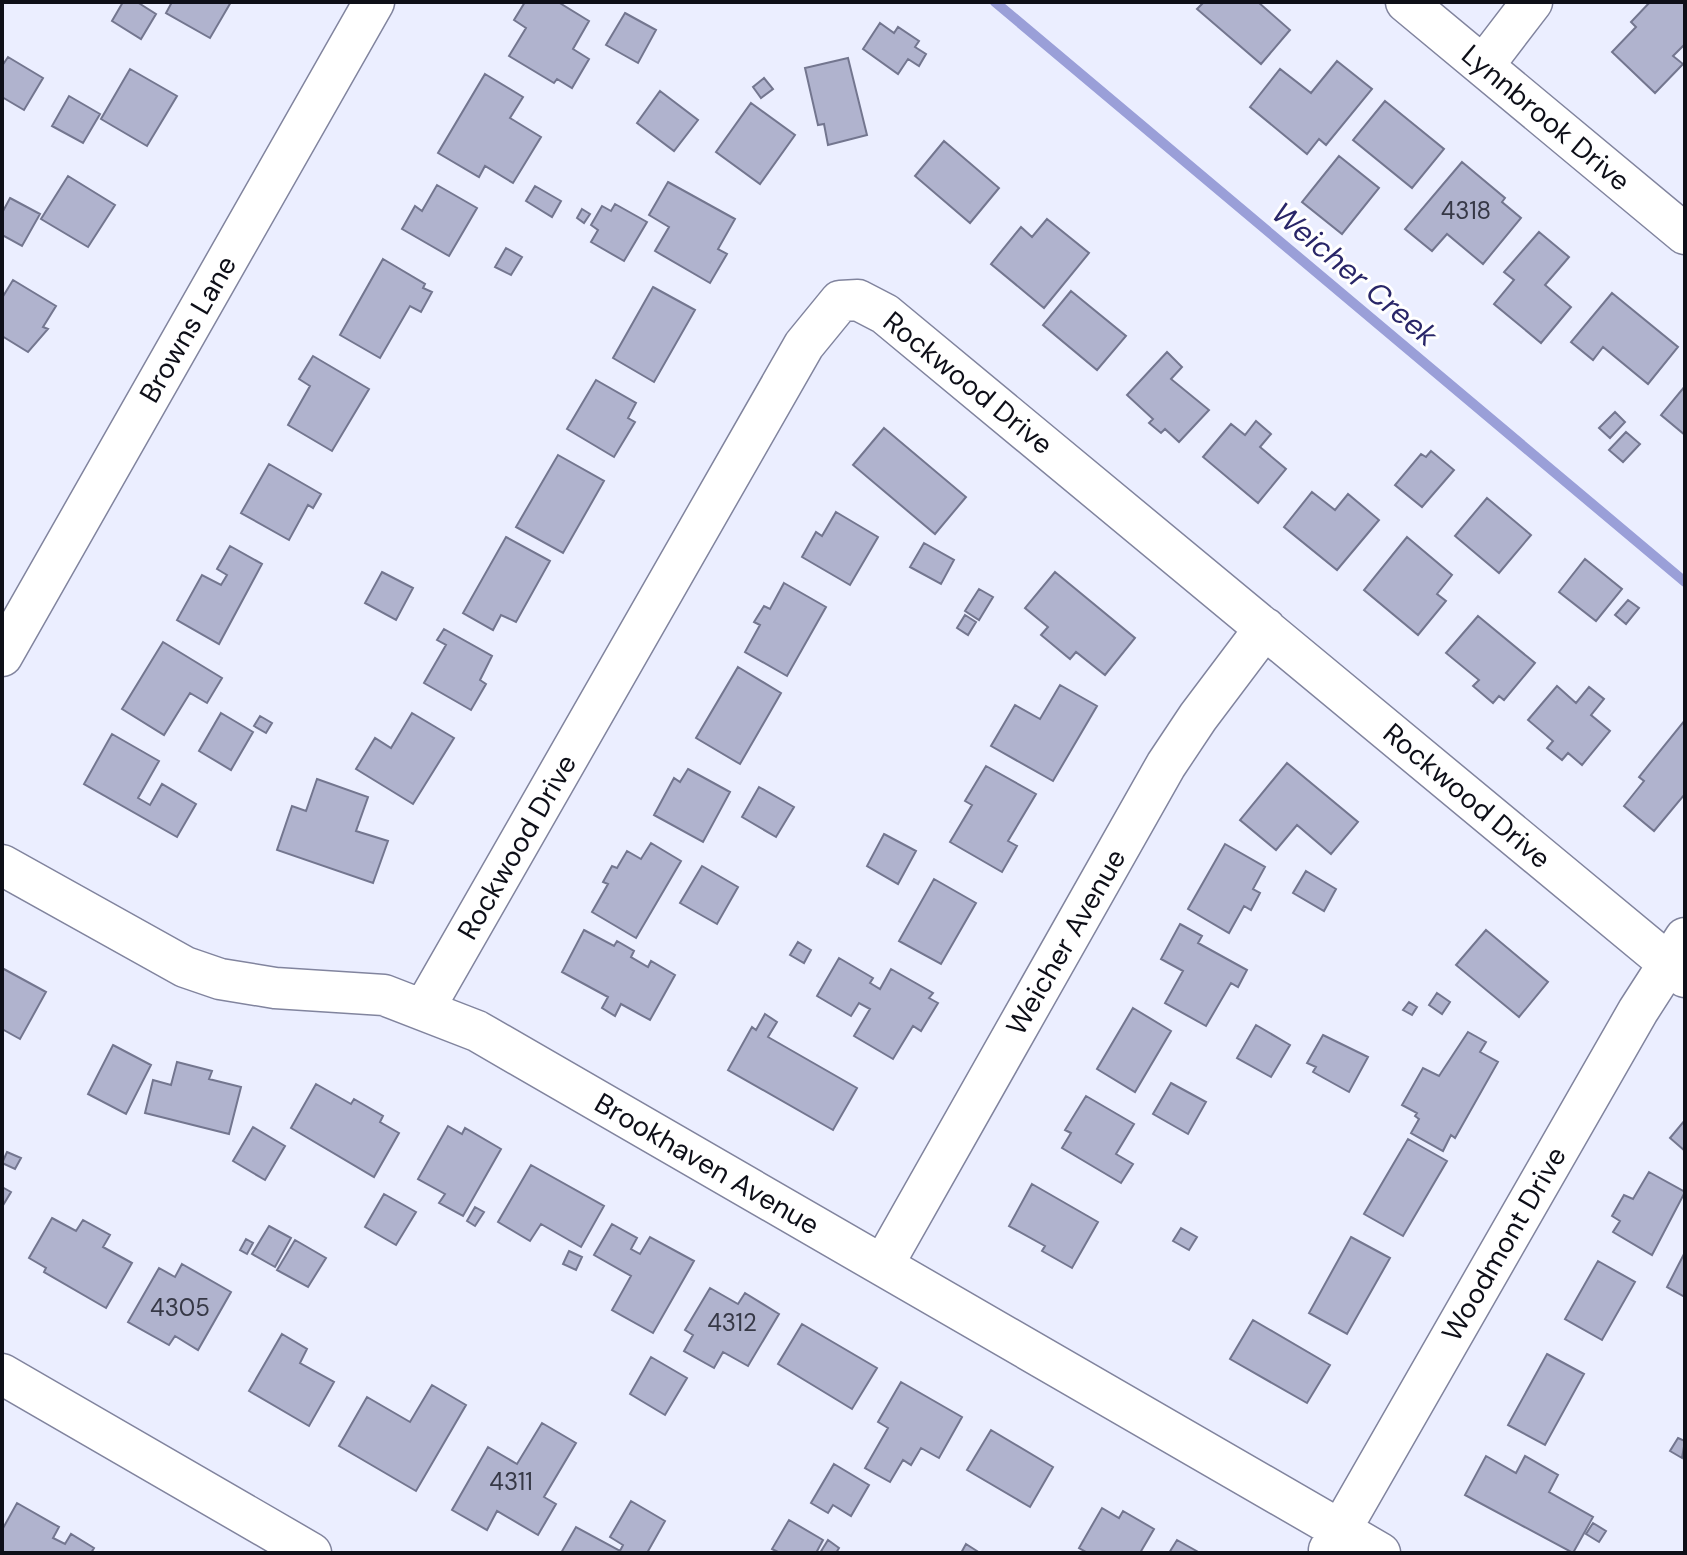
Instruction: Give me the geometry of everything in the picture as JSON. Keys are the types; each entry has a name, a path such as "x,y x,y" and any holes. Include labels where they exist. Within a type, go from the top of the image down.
{"street":[{"name":"Browns Lane","path":"2,656 374,2"},
{"name":"Lynnbrook Drive","path":"1406,2 1685,234"},
{"path":"1483,66 1532,2"},
{"name":"Rockwood Drive","path":"424,1009 804,345 840,301 858,300 885,314 1265,628 1680,960"},
{"name":"Weicher Avenue","path":"883,1265 1166,765 1265,628"},
{"name":"Brookhaven Avenue","path":"2,865 157,953 197,971 275,988 384,995 477,1031 883,1265 1334,1541 1380,1553"},
{"name":"Woodmont Drive","path":"1334,1541 1638,1011 1680,960"},
{"path":"2,1374 311,1553"}],"building":[{"path":"123,2 137,2 156,14 141,39 112,21"},
{"path":"172,2 231,2 210,38 166,13"},
{"path":"525,2 558,2 589,21 573,49 589,59 572,88 557,79 554,83 509,56 526,28 514,20"},
{"path":"1204,2 1258,2 1290,30 1261,64 1197,9"},
{"path":"1650,2 1685,2 1685,44 1673,56 1683,64 1655,93 1612,52 1636,27 1631,22"},
{"path":"625,13 656,30 638,63 606,45"},
{"path":"880,23 894,33 898,27 919,41 915,47 926,54 919,66 908,59 898,74 863,49"},
{"path":"8,57 43,78 24,110 2,97 2,66"},
{"path":"848,58 867,135 828,145 824,124 818,125 805,68"},
{"path":"1337,61 1372,89 1326,145 1319,139 1307,154 1250,107 1280,69 1311,93"},
{"path":"130,69 177,96 147,146 101,119"},
{"path":"485,74 523,97 510,118 541,137 513,183 485,166 479,177 438,153"},
{"path":"764,78 773,89 761,98 753,87"},
{"path":"660,91 698,120 674,151 637,123"},
{"path":"69,96 100,114 83,143 52,126"},
{"path":"1385,101 1444,149 1412,188 1353,140"},
{"path":"751,103 795,135 760,184 716,152"},
{"path":"944,141 999,188 970,223 915,176"},
{"path":"1339,156 1379,188 1342,234 1302,202"},
{"path":"1462,162 1505,198 1502,202 1521,218 1483,264 1447,234 1432,251 1405,229"},
{"path":"68,176 115,205 88,247 41,219"},
{"path":"668,182 735,219 718,249 727,254 710,283 655,251 669,227 649,215"},
{"path":"437,185 477,208 449,256 402,229 415,206 422,211"},
{"path":"535,186 561,201 552,217 526,201"},
{"path":"10,198 40,214 22,246 2,235 2,213"},
{"path":"615,204 647,222 624,261 591,242 598,230 591,225 602,206 611,211"},
{"path":"582,209 590,214 584,223 577,218"},
{"path":"1047,219 1089,253 1044,308 991,264 1021,227 1032,237"},
{"path":"1539,232 1569,257 1545,285 1571,307 1541,343 1494,304 1514,280 1504,272"},
{"path":"506,248 522,257 511,275 495,267"},
{"path":"383,259 425,284 423,288 432,292 421,312 410,306 380,358 340,335"},
{"path":"13,280 56,306 43,327 48,329 28,352 2,336 2,298"},
{"path":"653,287 695,310 654,382 613,358"},
{"path":"1071,291 1126,336 1097,370 1043,325"},
{"path":"1612,293 1678,347 1648,384 1603,347 1593,360 1571,342"},
{"path":"1167,352 1182,367 1171,379 1209,410 1179,442 1165,429 1161,433 1149,423 1153,419 1127,395"},
{"path":"313,356 369,389 332,451 288,425 310,386 299,379"},
{"path":"596,380 636,403 628,418 635,422 614,457 567,429"},
{"path":"1685,386 1685,435 1661,415"},
{"path":"1615,412 1625,422 1610,438 1599,428"},
{"path":"1256,421 1271,434 1260,447 1286,469 1258,503 1203,457 1231,424 1245,435"},
{"path":"884,428 966,497 935,534 853,465"},
{"path":"1626,432 1640,444 1623,462 1609,450"},
{"path":"1431,451 1454,470 1422,507 1395,485 1421,454 1426,457"},
{"path":"558,455 604,481 563,553 516,527"},
{"path":"269,464 321,494 313,508 308,505 289,540 241,513"},
{"path":"1312,492 1335,510 1348,494 1379,520 1337,570 1284,527"},
{"path":"1487,498 1531,535 1499,573 1455,536"},
{"path":"836,512 878,537 850,585 802,557 816,532 822,536"},
{"path":"506,537 550,561 516,622 501,615 493,630 463,613"},
{"path":"1407,537 1452,575 1437,594 1446,601 1418,635 1364,590"},
{"path":"924,543 954,560 941,584 910,567"},
{"path":"230,546 262,564 219,644 177,620 202,575 221,585 227,575 217,569"},
{"path":"1585,559 1622,589 1596,621 1559,592"},
{"path":"382,572 413,588 396,620 365,603"},
{"path":"1055,572 1135,638 1105,675 1076,652 1070,659 1041,635 1048,627 1025,608"},
{"path":"784,583 826,607 787,676 745,652 760,625 754,622 764,606 770,609"},
{"path":"979,589 993,597 979,620 965,611"},
{"path":"1628,600 1639,608 1626,624 1615,615"},
{"path":"965,615 976,622 968,635 957,628"},
{"path":"1478,616 1535,663 1504,700 1499,696 1493,703 1473,686 1479,680 1446,653"},
{"path":"444,629 492,656 480,680 486,684 471,710 424,683 446,645 437,640"},
{"path":"163,642 222,678 207,703 190,693 164,735 122,709"},
{"path":"738,667 781,693 740,764 696,738"},
{"path":"1060,685 1097,706 1053,781 991,746 1015,705 1040,719"},
{"path":"1557,686 1576,703 1589,687 1604,699 1591,715 1610,731 1582,765 1568,753 1562,760 1547,748 1553,741 1528,720"},
{"path":"221,713 253,732 231,770 199,751"},
{"path":"412,713 454,738 413,804 356,769 375,738 391,748"},
{"path":"260,716 272,723 266,733 254,726"},
{"path":"1685,720 1685,794 1654,831 1624,806 1644,781 1639,777"},
{"path":"112,734 159,761 138,798 150,805 162,784 196,804 177,837 84,784"},
{"path":"1287,763 1358,822 1331,854 1297,825 1276,850 1240,820"},
{"path":"986,766 1036,794 1008,841 1017,846 1002,872 950,842 972,805 965,801"},
{"path":"688,769 730,792 703,842 654,815 674,778 680,782"},
{"path":"317,779 368,797 356,831 388,841 373,883 277,850 292,806 306,811"},
{"path":"759,787 794,807 776,837 742,817"},
{"path":"884,834 916,851 898,884 867,866"},
{"path":"651,843 681,861 636,938 592,912 608,884 603,882 612,866 617,868 627,851 641,859"},
{"path":"1225,844 1265,867 1253,889 1260,893 1251,910 1244,906 1229,933 1188,909"},
{"path":"702,866 738,887 717,924 680,903"},
{"path":"1306,871 1336,889 1324,911 1293,893"},
{"path":"934,879 976,903 941,964 899,941"},
{"path":"1180,924 1202,936 1198,943 1247,970 1238,987 1231,983 1206,1026 1165,1003 1183,971 1161,959"},
{"path":"584,930 614,946 617,941 634,951 631,957 648,967 651,961 675,975 650,1020 621,1004 615,1016 602,1008 608,997 562,972"},
{"path":"1486,930 1548,982 1519,1017 1456,965"},
{"path":"798,942 811,950 804,963 790,955"},
{"path":"839,958 873,978 870,983 880,989 891,969 933,993 929,998 938,1003 921,1031 913,1026 893,1059 854,1036 870,1009 859,1003 851,1016 817,996"},
{"path":"2,968 46,992 20,1039 2,1029"},
{"path":"1437,993 1450,1002 1442,1014 1429,1005"},
{"path":"1409,1002 1417,1007 1412,1015 1403,1010"},
{"path":"1133,1008 1171,1031 1135,1092 1097,1069"},
{"path":"765,1014 777,1022 768,1037 857,1088 833,1130 728,1070 752,1027 756,1030"},
{"path":"1256,1025 1290,1045 1271,1077 1237,1058"},
{"path":"1468,1032 1486,1042 1480,1052 1498,1062 1455,1138 1451,1135 1443,1151 1411,1133 1419,1119 1415,1116 1417,1113 1402,1105 1423,1068 1439,1076"},
{"path":"1323,1035 1368,1057 1349,1092 1313,1072 1316,1067 1307,1063"},
{"path":"113,1045 151,1065 126,1114 88,1094"},
{"path":"177,1062 212,1071 209,1079 241,1087 229,1134 145,1113 153,1080 171,1085"},
{"path":"1171,1083 1206,1102 1188,1134 1153,1114"},
{"path":"316,1084 351,1104 354,1099 383,1116 380,1122 399,1133 374,1177 291,1128"},
{"path":"1086,1096 1134,1124 1116,1154 1133,1164 1121,1183 1062,1148 1071,1133 1065,1130"},
{"path":"1685,1120 1685,1151 1670,1138"},
{"path":"448,1126 462,1134 465,1128 501,1149 463,1216 439,1203 445,1194 418,1179"},
{"path":"253,1127 285,1146 265,1180 233,1161"},
{"path":"1408,1139 1447,1161 1403,1236 1364,1214"},
{"path":"7,1152 21,1158 15,1169 2,1163"},
{"path":"531,1165 604,1206 581,1247 541,1224 530,1241 498,1222"},
{"path":"1649,1172 1685,1192 1652,1255 1613,1232 1620,1221 1612,1216 1624,1195 1633,1199"},
{"path":"1032,1184 1098,1222 1072,1268 1042,1251 1045,1246 1009,1226"},
{"path":"2,1187 11,1192 2,1207"},
{"path":"384,1194 416,1212 396,1245 365,1227"},
{"path":"475,1207 484,1212 475,1226 467,1221"},
{"path":"52,1218 76,1231 83,1220 110,1235 103,1247 132,1263 106,1308 44,1272 46,1268 29,1258"},
{"path":"612,1224 637,1238 631,1249 640,1254 650,1237 694,1261 653,1333 612,1310 631,1276 594,1255"},
{"path":"269,1226 291,1238 275,1267 252,1254"},
{"path":"1181,1228 1197,1237 1189,1250 1173,1241"},
{"path":"1351,1237 1390,1258 1347,1334 1309,1313"},
{"path":"246,1239 253,1243 247,1254 240,1250"},
{"path":"295,1240 326,1258 308,1287 277,1270"},
{"path":"569,1251 582,1257 576,1270 563,1264"},
{"path":"1685,1254 1685,1297 1667,1287"},
{"path":"1598,1261 1635,1282 1602,1340 1565,1319"},
{"path":"182,1264 231,1292 198,1350 175,1336 169,1345 128,1322 159,1268 175,1277"},
{"path":"710,1288 738,1304 745,1293 779,1314 748,1366 723,1352 714,1368 684,1351 693,1335 685,1330"},
{"path":"1253,1320 1330,1365 1307,1403 1230,1359"},
{"path":"802,1324 877,1368 852,1409 778,1364"},
{"path":"282,1334 307,1349 300,1363 334,1382 309,1426 249,1391"},
{"path":"1547,1354 1584,1374 1545,1445 1508,1425"},
{"path":"651,1357 687,1378 665,1415 630,1394"},
{"path":"901,1382 962,1417 939,1458 921,1448 911,1465 903,1460 890,1482 865,1468 888,1428 878,1422"},
{"path":"432,1385 466,1405 416,1491 339,1446 367,1397 410,1422"},
{"path":"542,1423 576,1443 544,1497 556,1504 538,1535 497,1511 487,1530 452,1510 488,1447 517,1464"},
{"path":"991,1430 1053,1467 1030,1507 967,1470"},
{"path":"1678,1438 1685,1441 1682,1458 1670,1451"},
{"path":"1486,1456 1516,1473 1525,1456 1558,1475 1549,1492 1593,1517 1573,1553 1465,1495"},
{"path":"834,1464 869,1485 851,1516 833,1505 828,1513 811,1503"},
{"path":"631,1501 665,1521 647,1553 561,1553 576,1527 620,1551 623,1545 610,1537"},
{"path":"17,1503 59,1527 53,1538 65,1544 71,1534 94,1548 91,1553 2,1553 2,1530"},
{"path":"1102,1508 1119,1518 1123,1511 1154,1529 1140,1553 1088,1553 1079,1548"},
{"path":"789,1520 823,1540 816,1553 780,1553 772,1549"},
{"path":"1593,1523 1606,1531 1599,1542 1586,1534"},
{"path":"828,1540 839,1548 836,1553 820,1553"},
{"path":"1177,1540 1200,1553 1169,1553"},
{"path":"966,1544 980,1553 961,1553"}],"waterway":[{"name":"Weicher Creek","path":"995,2 1685,582"}]}
